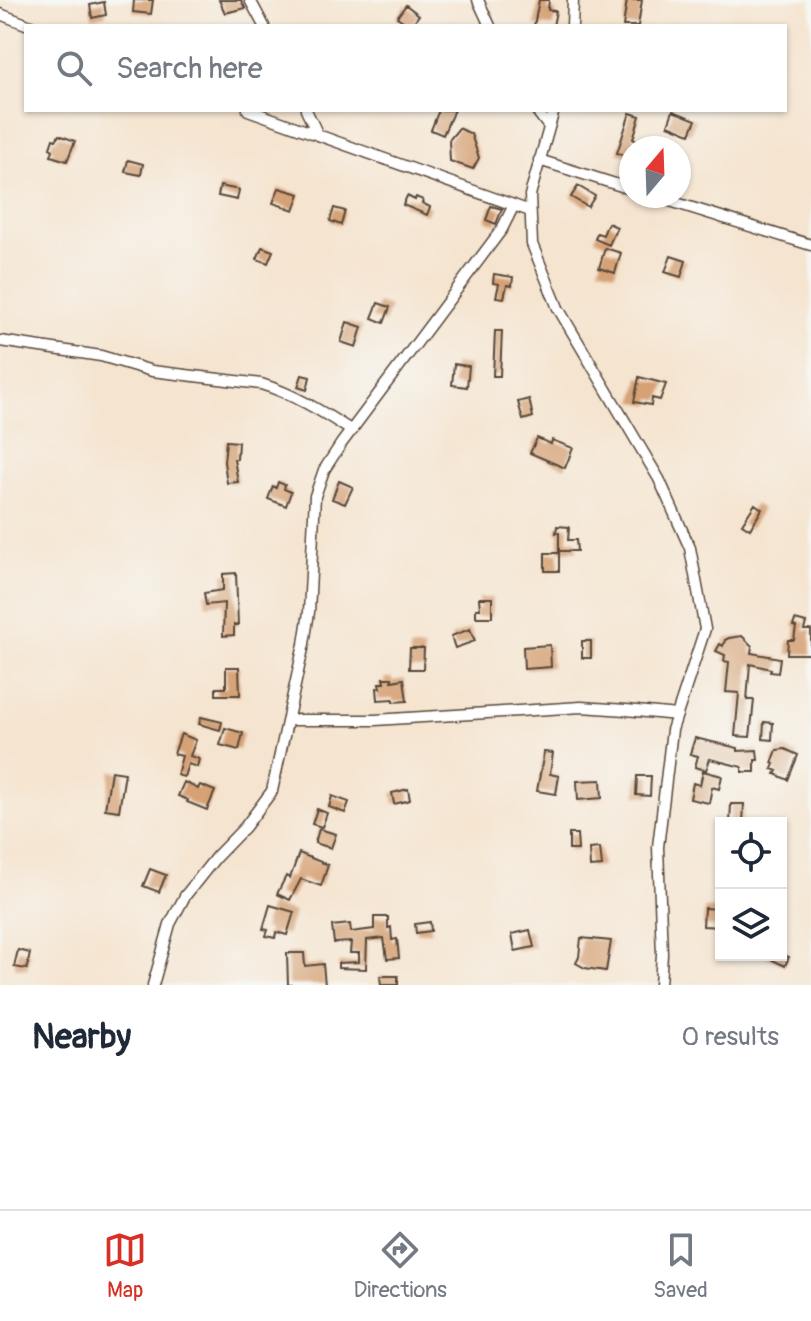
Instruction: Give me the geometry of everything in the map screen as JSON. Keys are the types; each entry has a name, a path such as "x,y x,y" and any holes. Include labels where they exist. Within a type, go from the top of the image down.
{"street":[{"path":"250,0 263,24"},
{"path":"478,0 489,24"},
{"path":"572,24 573,0"},
{"path":"0,14 26,24"},
{"path":"254,112 530,211"},
{"path":"307,112 318,135"},
{"path":"538,112 549,127"},
{"path":"553,112 530,195 532,244 558,308 659,479 690,548 705,629 672,730 658,847 662,954 660,985"},
{"path":"539,160 619,185"},
{"path":"153,985 170,924 185,896 272,791 304,644 309,612 315,496 324,470 502,229 514,205"},
{"path":"691,208 811,245"},
{"path":"0,341 101,356 152,371 261,384 304,402 352,431"},
{"path":"288,720 375,720 581,707 677,715"}],"building":[{"path":"134,0 153,0 151,14 133,12"},
{"path":"219,0 241,0 245,8 225,13"},
{"path":"539,0 549,0 548,10 556,11 553,24 534,24"},
{"path":"627,0 642,0 638,24 623,24"},
{"path":"104,2 106,15 92,18 90,5"},
{"path":"406,5 419,15 412,24 397,17"},
{"path":"438,112 453,112 443,135 431,130"},
{"path":"673,112 696,120 690,134 668,125"},
{"path":"630,113 640,116 634,136 623,136"},
{"path":"459,128 471,134 479,158 473,169 450,161 449,140"},
{"path":"59,135 75,141 67,161 51,156 53,139 56,140"},
{"path":"128,160 143,164 141,175 125,172"},
{"path":"220,186 239,190 237,200 218,196"},
{"path":"578,186 595,196 588,207 571,197"},
{"path":"279,188 300,194 294,210 273,203"},
{"path":"407,196 423,200 422,203 430,207 427,215 403,205"},
{"path":"491,206 502,209 496,224 486,220"},
{"path":"334,208 345,211 341,225 330,221"},
{"path":"608,223 617,227 609,245 595,239 597,233 603,235"},
{"path":"262,247 273,251 268,263 257,259"},
{"path":"605,248 621,253 615,273 599,268"},
{"path":"671,256 686,261 681,277 665,272"},
{"path":"494,274 513,277 512,286 507,285 504,298 496,297 499,284 493,283"},
{"path":"378,303 390,307 384,323 372,318"},
{"path":"347,322 362,327 356,347 341,342"},
{"path":"495,331 502,331 500,376 493,376"},
{"path":"454,364 469,366 467,387 452,385"},
{"path":"302,375 310,377 307,390 298,387"},
{"path":"639,377 666,384 660,400 652,398 651,405 634,402"},
{"path":"529,399 533,417 523,420 518,402"},
{"path":"537,438 573,448 565,468 530,453"},
{"path":"226,441 238,442 237,459 234,459 238,482 227,483 224,462"},
{"path":"339,481 353,487 345,504 332,499"},
{"path":"278,482 291,492 286,506 268,499"},
{"path":"755,504 762,509 750,529 742,524"},
{"path":"557,526 569,527 568,540 576,540 577,551 559,551"},
{"path":"545,553 559,553 559,571 545,571"},
{"path":"236,573 238,625 234,625 234,635 223,636 224,603 206,605 204,593 223,590 223,574"},
{"path":"479,598 492,598 492,617 476,617 476,609 480,609"},
{"path":"795,620 806,623 804,630 811,630 811,654 787,654 788,640 794,640"},
{"path":"470,629 475,641 455,648 451,636"},
{"path":"742,636 752,646 751,653 780,658 778,673 750,664 747,700 754,700 750,737 735,736 739,693 726,692 729,662 724,661 725,655 716,651 725,640"},
{"path":"582,641 591,641 591,658 582,658"},
{"path":"550,645 551,667 524,669 523,647"},
{"path":"410,648 424,648 423,669 409,669"},
{"path":"226,667 239,667 240,695 216,695 216,688 226,688"},
{"path":"384,678 392,678 392,681 404,679 407,701 378,700 377,688 380,688 379,683 385,683"},
{"path":"201,717 222,722 220,730 199,724"},
{"path":"764,722 773,723 772,740 763,739"},
{"path":"225,728 243,733 239,750 220,745"},
{"path":"181,734 196,740 190,756 199,759 197,767 188,764 184,777 177,775 182,756 174,754"},
{"path":"695,738 738,748 738,751 757,750 755,772 742,772 742,767 710,759 706,770 695,767 698,756 690,754"},
{"path":"785,749 798,755 788,780 775,774 777,771 772,769 777,750"},
{"path":"544,752 553,753 550,774 559,776 556,794 537,791"},
{"path":"111,771 125,773 119,811 105,809"},
{"path":"703,771 722,776 719,789 712,787 709,803 690,799 693,783 700,785"},
{"path":"637,776 651,776 650,796 636,795"},
{"path":"601,780 602,798 578,800 577,781"},
{"path":"184,782 198,789 200,785 215,791 207,810 178,796"},
{"path":"408,789 410,800 394,804 392,793"},
{"path":"332,796 349,802 345,813 329,807"},
{"path":"731,804 744,804 743,817 730,817"},
{"path":"317,809 327,813 322,827 312,824"},
{"path":"319,829 336,834 331,848 315,843"},
{"path":"569,834 577,834 578,850 569,850"},
{"path":"600,848 602,866 590,867 589,849"},
{"path":"299,853 328,865 321,886 301,879 290,900 277,894 286,876 290,878"},
{"path":"150,869 166,875 159,892 143,886"},
{"path":"270,905 294,912 287,935 276,932 275,938 266,936 268,930 263,929"},
{"path":"704,908 715,909 715,927 703,926"},
{"path":"374,917 388,917 392,940 397,939 399,958 387,959 384,938 367,940 366,969 338,968 338,963 359,962 359,953 350,953 351,942 334,943 332,926 350,924 351,932 374,929"},
{"path":"430,922 431,931 416,933 415,924"},
{"path":"530,930 534,947 515,951 512,934"},
{"path":"581,938 611,941 606,971 585,968 576,963"},
{"path":"18,950 30,953 27,969 14,967"},
{"path":"287,953 304,953 305,966 323,964 325,985 288,985"},
{"path":"380,976 398,976 398,985 381,985"}]}
